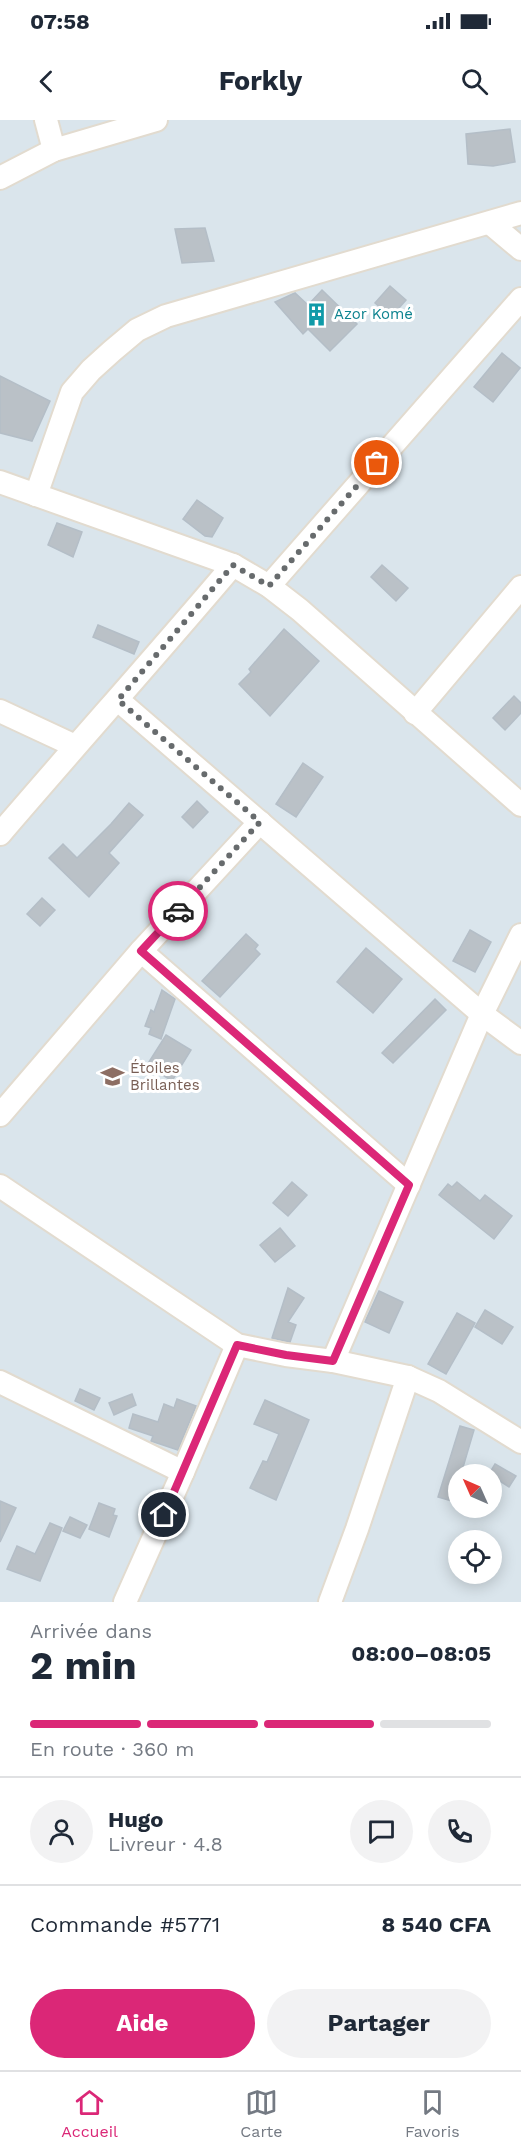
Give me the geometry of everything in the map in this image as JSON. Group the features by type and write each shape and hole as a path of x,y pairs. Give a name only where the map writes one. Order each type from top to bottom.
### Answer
{"street":[{"path":"46,120 54,150"},
{"path":"0,178 54,150 156,120"},
{"path":"36,495 72,392 90,370 137,330 166,316 521,213"},
{"path":"490,223 521,249"},
{"path":"269,586 521,299"},
{"path":"0,482 233,565 269,586 300,610 521,805"},
{"path":"0,834 233,565"},
{"path":"415,713 521,587"},
{"path":"118,700 482,1014 521,1043"},
{"path":"0,711 75,746"},
{"path":"0,1115 141,951 260,822"},
{"path":"333,1361 482,1014 521,935"},
{"path":"141,951 409,1185"},
{"path":"0,1186 237,1345 286,1355 333,1361 408,1377 439,1391 521,1442"},
{"path":"125,1602 237,1345"},
{"path":"330,1602 408,1377"},
{"path":"0,1382 183,1472"}],"building":[{"path":"510,129 515,162 493,166 468,164 466,134"},
{"path":"205,228 214,261 182,263 175,229"},
{"path":"390,286 406,300 391,317 375,303"},
{"name":"Azor Komé","path":"322,290 357,324 330,351 308,329 303,334 275,302 295,293 308,305"},
{"path":"502,353 520,368 493,402 474,387"},
{"path":"0,376 50,401 32,441 0,433"},
{"path":"197,500 223,518 212,537 205,536 183,519"},
{"path":"57,523 82,532 73,557 48,545"},
{"path":"382,565 408,588 396,601 371,577"},
{"path":"98,625 139,642 134,654 93,637"},
{"path":"284,629 319,661 270,716 239,684"},
{"path":"514,696 521,703 521,713 505,730 493,718"},
{"path":"303,763 323,777 296,817 276,804"},
{"path":"197,801 208,812 193,828 182,817"},
{"path":"129,803 143,815 109,853 119,863 89,897 49,858 63,844 77,858"},
{"path":"42,898 55,910 40,926 27,914"},
{"path":"470,930 491,942 475,972 453,961"},
{"path":"246,934 258,945 255,949 260,954 220,997 202,981"},
{"path":"366,948 402,979 373,1013 337,982"},
{"path":"162,990 175,999 161,1039 149,1034 151,1028 145,1026 151,1010 154,1012"},
{"path":"435,999 446,1010 393,1063 382,1053"},
{"path":"166,1035 191,1050 172,1081 147,1065"},
{"path":"292,1182 307,1195 288,1216 273,1203"},
{"path":"457,1182 480,1201 485,1195 512,1216 494,1239 439,1195 448,1184 452,1187"},
{"path":"280,1228 295,1246 275,1262 260,1245"},
{"path":"288,1288 304,1298 288,1322 296,1325 290,1342 272,1338"},
{"path":"379,1291 403,1302 389,1333 365,1322"},
{"path":"485,1310 513,1327 502,1344 475,1327"},
{"path":"457,1313 475,1323 446,1374 428,1364"},
{"path":"80,1389 100,1398 94,1410 75,1401"},
{"path":"132,1394 136,1405 114,1415 109,1403"},
{"path":"177,1399 196,1406 178,1450 151,1441 153,1436 129,1428 133,1414 158,1422 164,1404 174,1408"},
{"path":"265,1400 309,1420 276,1500 250,1488 263,1461 267,1462 279,1434 254,1424"},
{"path":"460,1426 474,1430 464,1464 448,1464"},
{"path":"448,1465 448,1500 438,1497"},
{"path":"502,1468 516,1476 509,1487 502,1482"},
{"path":"0,1501 16,1508 0,1542"},
{"path":"99,1503 115,1509 113,1515 117,1516 109,1537 89,1529"},
{"path":"70,1517 87,1525 80,1538 63,1531"},
{"path":"50,1523 62,1528 40,1581 7,1569 17,1546 35,1554"}],"way so far":[{"path":"178,911 260,822 118,700 233,565 269,586 377,463"}],"place":[{"name":"Azor Komé","path":"316,314"},
{"name":"Étoiles Brillantes","path":"112,1077"}],"route":[{"path":"164,1515 237,1345 286,1355 333,1361 409,1185 141,951 178,911"}]}
